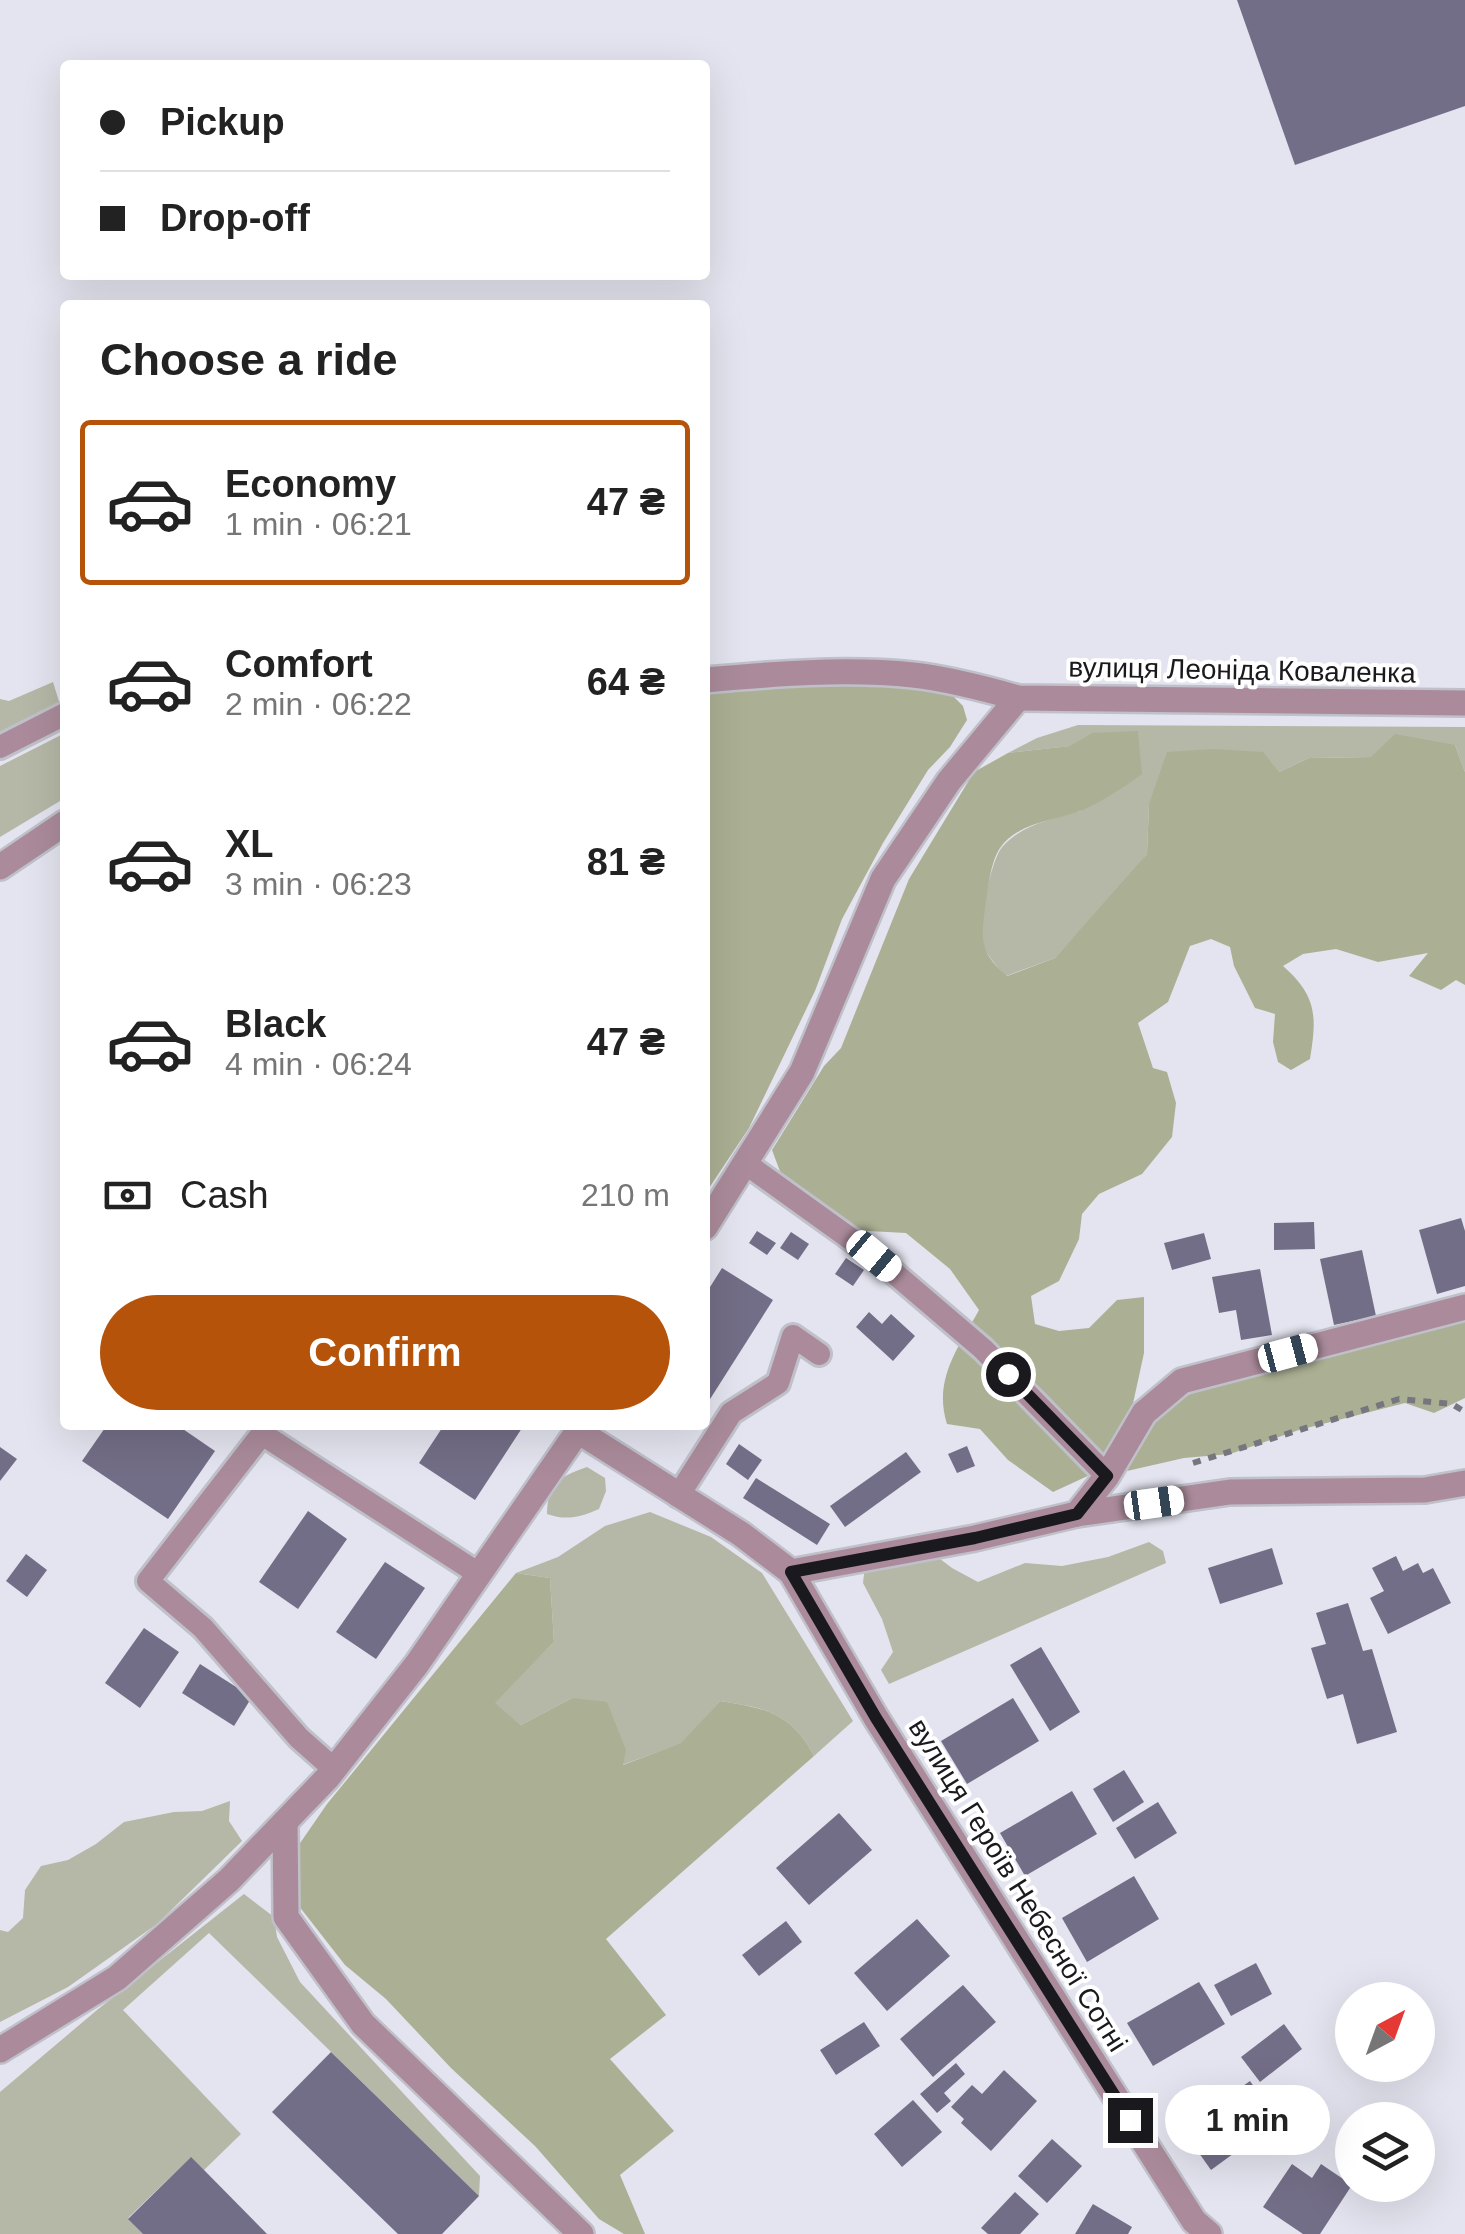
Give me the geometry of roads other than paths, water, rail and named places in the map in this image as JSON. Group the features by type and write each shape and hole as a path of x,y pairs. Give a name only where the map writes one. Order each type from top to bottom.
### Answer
{"street":[{"name":"вулиця Леоніда Коваленка","path":"710,680 772,674 910,675 963,682 1018,698 1465,703"},
{"path":"710,1219 802,1072 882,880 950,781 1018,698"},
{"path":"0,867 60,826"},
{"path":"1077,1514 1107,1476 1144,1414 1182,1382 1465,1307"},
{"path":"0,2050 117,1978 229,1880 285,1822 417,1664 579,1430"},
{"path":"583,1430 741,1534 791,1572 975,1538 1077,1514 1230,1492 1424,1490 1465,1483"},
{"name":"вулиця Героїв Небесної Сотні","path":"791,1572 876,1718 1194,2221 1208,2234"},
{"path":"285,1822 286,1917 363,2024 581,2234"}],"lane":[{"path":"0,747 60,717"},
{"path":"745,1163 874,1256 983,1349 1107,1476"},
{"path":"678,1496 731,1413 778,1383 793,1336 819,1354"},
{"path":"334,1768 299,1738 203,1628 148,1581 262,1434 479,1574"}]}
